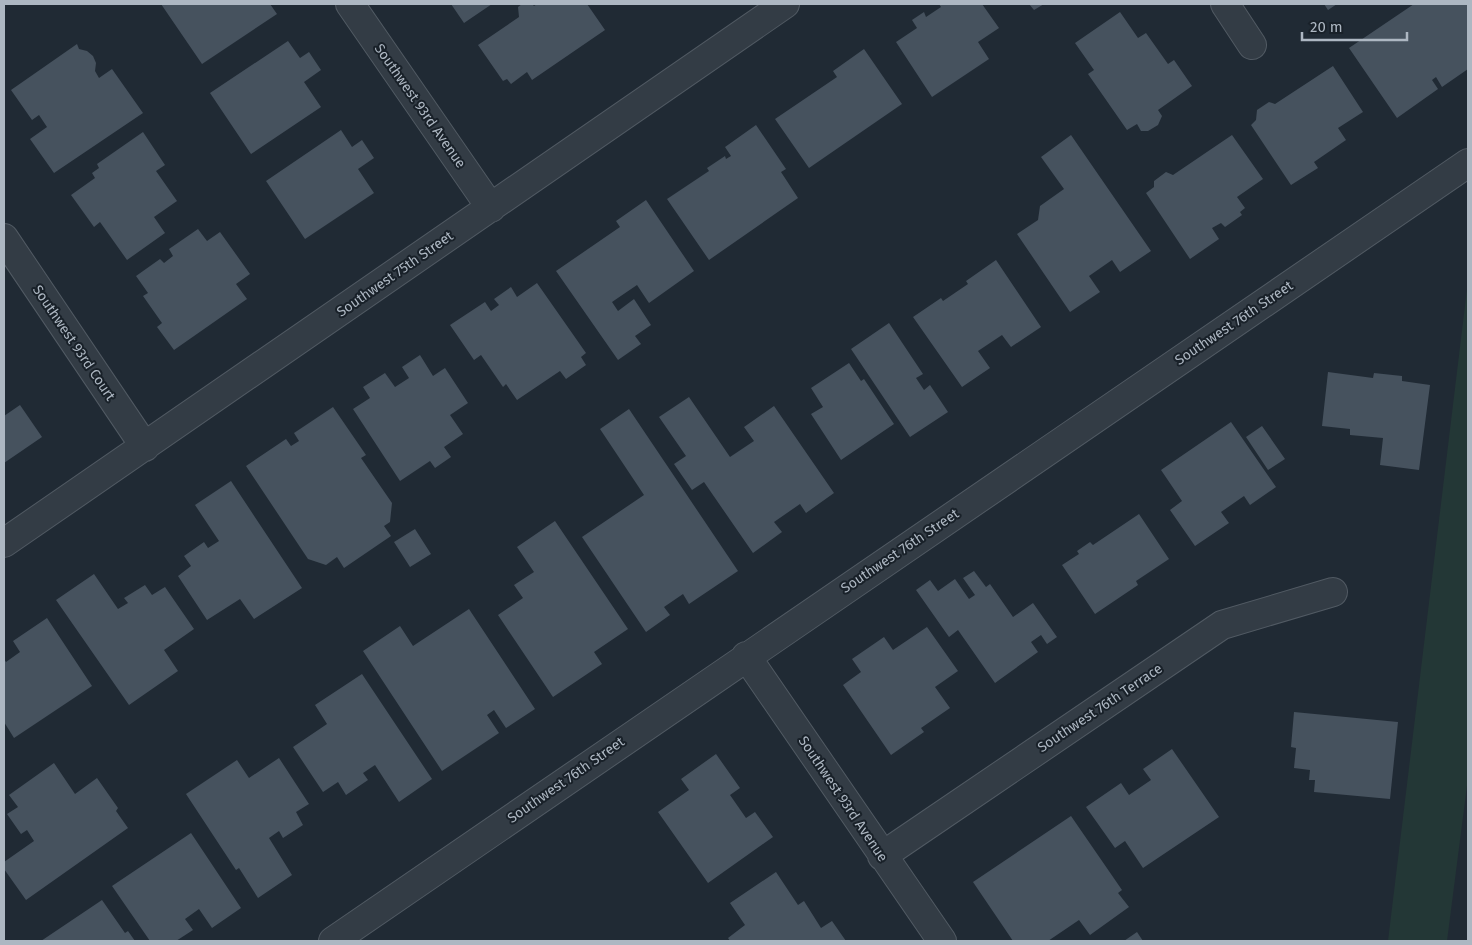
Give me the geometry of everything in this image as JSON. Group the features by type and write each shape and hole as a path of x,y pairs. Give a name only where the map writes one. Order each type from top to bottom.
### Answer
{"street":[{"name":"Southwest 93rd Avenue","path":"350,4 491,208"},
{"name":"Southwest 75th Street","path":"4,543 785,4"},
{"path":"1225,4 1252,45"},
{"name":"Southwest 76th Street","path":"332,941 1468,163"},
{"name":"Southwest 93rd Court","path":"4,238 145,447"},
{"name":"Southwest 76th Terrace","path":"882,856 1222,625 1333,592"},
{"name":"Southwest 93rd Avenue","path":"746,656 942,941"}],"green space":[{"path":"1468,281 1468,778 1447,941 1388,941"}],"building":[{"path":"161,4 270,4 277,14 202,64"},
{"path":"451,4 492,4 464,23"},
{"path":"522,4 532,4 534,6 537,4 587,4 605,30 532,80 527,72 511,84 507,79 503,81 478,45 519,17 518,7"},
{"path":"939,4 982,4 999,28 978,42 989,59 932,97 896,42 917,28 912,20 924,12 926,17 941,7"},
{"path":"1029,4 1044,4 1034,10"},
{"path":"1324,4 1337,4 1328,10"},
{"path":"1414,4 1467,4 1468,69 1442,87 1436,77 1432,80 1438,89 1397,118 1349,48"},
{"path":"1120,12 1138,38 1146,33 1168,64 1174,60 1192,86 1158,110 1162,116 1158,125 1148,131 1141,131 1137,124 1127,130 1088,74 1094,70 1075,43"},
{"path":"288,41 300,58 309,52 321,70 304,82 321,107 251,154 210,93"},
{"path":"77,44 79,49 87,51 93,56 96,63 95,71 99,78 112,69 143,113 54,173 30,139 47,127 39,115 32,120 11,90"},
{"path":"864,49 902,104 809,168 775,119 837,77 833,71"},
{"path":"1333,66 1363,112 1338,128 1346,140 1314,162 1318,168 1291,185 1251,125 1256,120 1257,110 1269,102 1275,104"},
{"path":"756,125 786,169 781,172 798,198 709,260 667,199 709,171 707,168 725,156 726,159 731,156 725,147"},
{"path":"341,130 352,147 362,140 374,158 358,169 374,193 305,239 266,181"},
{"path":"143,132 165,165 156,171 177,201 154,217 165,233 127,260 100,222 94,227 71,195 95,178 92,173 99,168 97,164"},
{"path":"1071,135 1151,251 1120,272 1112,260 1089,276 1100,292 1070,312 1017,234 1038,220 1040,206 1064,189 1041,157"},
{"path":"1232,135 1263,179 1237,197 1245,208 1240,212 1242,215 1225,227 1221,223 1212,228 1219,239 1190,259 1146,193 1154,187 1154,181 1166,172 1173,175"},
{"path":"646,200 694,271 649,303 637,285 612,302 618,311 634,299 651,325 635,336 641,344 618,360 556,271 620,227 616,221"},
{"path":"198,229 207,241 220,232 250,274 236,284 247,299 174,350 157,327 162,323 143,296 148,293 136,276 160,259 164,263 173,256 169,249"},
{"path":"996,260 1041,327 1011,347 1002,335 978,351 990,368 962,387 913,317 941,298 943,301 968,284 966,281"},
{"path":"537,283 586,353 581,357 586,365 566,379 560,371 517,400 506,384 503,387 481,355 474,360 450,325 485,302 491,311 499,305 494,299 511,287 517,297"},
{"path":"889,323 923,374 916,378 924,390 930,385 948,412 910,437 851,349"},
{"path":"420,355 433,376 445,368 468,403 450,415 463,434 444,447 451,457 435,468 430,461 400,481 353,409 370,398 363,387 385,373 395,387 409,378 402,367"},
{"path":"849,363 861,381 864,379 894,424 841,460 811,414 823,407 811,388"},
{"path":"1328,372 1373,378 1374,373 1402,376 1402,381 1430,385 1419,470 1380,465 1383,438 1350,435 1350,429 1322,426"},
{"path":"689,397 730,457 754,441 744,427 774,406 834,493 806,513 800,504 774,522 782,532 753,553 704,482 692,490 674,464 686,456 659,417"},
{"path":"20,405 42,437 4,463 4,416"},
{"path":"333,407 366,455 361,458 392,503 390,522 384,526 391,536 344,568 337,557 326,565 308,559 246,466 286,439 291,446 299,441 294,433"},
{"path":"629,409 738,571 689,604 683,594 664,607 670,615 646,632 582,537 644,495 600,429"},
{"path":"1231,422 1276,487 1250,505 1244,496 1221,512 1229,523 1195,546 1170,510 1182,501 1161,470"},
{"path":"1262,426 1285,459 1268,470 1246,437"},
{"path":"231,481 302,588 254,619 240,599 207,620 178,576 191,566 184,556 204,542 208,548 219,541 195,505"},
{"path":"1139,514 1169,559 1136,581 1138,585 1095,614 1062,565 1079,554 1077,551 1090,542 1093,545"},
{"path":"555,521 628,629 594,652 602,664 553,697 498,615 523,598 514,585 534,572 517,547"},
{"path":"415,529 431,554 410,567 394,542"},
{"path":"974,571 986,587 990,584 1013,617 1033,603 1057,637 1047,644 1041,635 1031,642 1038,652 995,683 958,630 949,637 916,590 930,580 938,591 955,579 969,599 975,595 963,578"},
{"path":"94,574 118,609 128,603 124,598 145,585 152,595 165,587 194,629 164,650 178,671 129,705 56,600"},
{"path":"469,609 535,709 506,728 494,710 487,715 499,733 442,771 363,651 400,626 413,646"},
{"path":"47,618 92,686 14,738 4,722 4,659 6,662 20,652 13,641"},
{"path":"927,627 958,671 935,687 950,708 921,728 924,732 891,755 843,685 861,672 852,659 884,637 893,650"},
{"path":"362,674 432,779 399,802 375,765 363,773 368,780 346,795 338,782 323,792 293,747 327,724 315,705"},
{"path":"1294,712 1398,722 1390,799 1314,792 1315,780 1309,780 1310,770 1294,768 1296,748 1291,747"},
{"path":"1172,749 1219,817 1143,868 1125,841 1115,848 1086,807 1121,783 1129,795 1151,780 1143,769"},
{"path":"716,754 740,788 730,795 746,818 755,812 773,837 708,883 658,812 689,790 681,779"},
{"path":"279,758 309,804 296,812 303,825 283,838 279,831 269,838 292,875 258,898 239,868 236,870 186,794 237,760 249,778"},
{"path":"54,763 75,794 97,778 118,808 116,811 128,828 26,900 4,869 4,862 34,841 27,830 21,834 7,814 18,807 9,795"},
{"path":"1071,816 1122,890 1118,893 1129,907 1090,935 1079,920 1048,941 1013,941 973,882"},
{"path":"191,833 241,908 212,928 199,909 185,919 193,930 176,941 150,941 112,886"},
{"path":"776,872 798,905 804,901 821,928 832,921 846,941 730,941 728,938 745,925 730,903"},
{"path":"102,900 125,933 128,931 135,941 41,941"},
{"path":"1137,932 1143,941 1124,941"}]}
